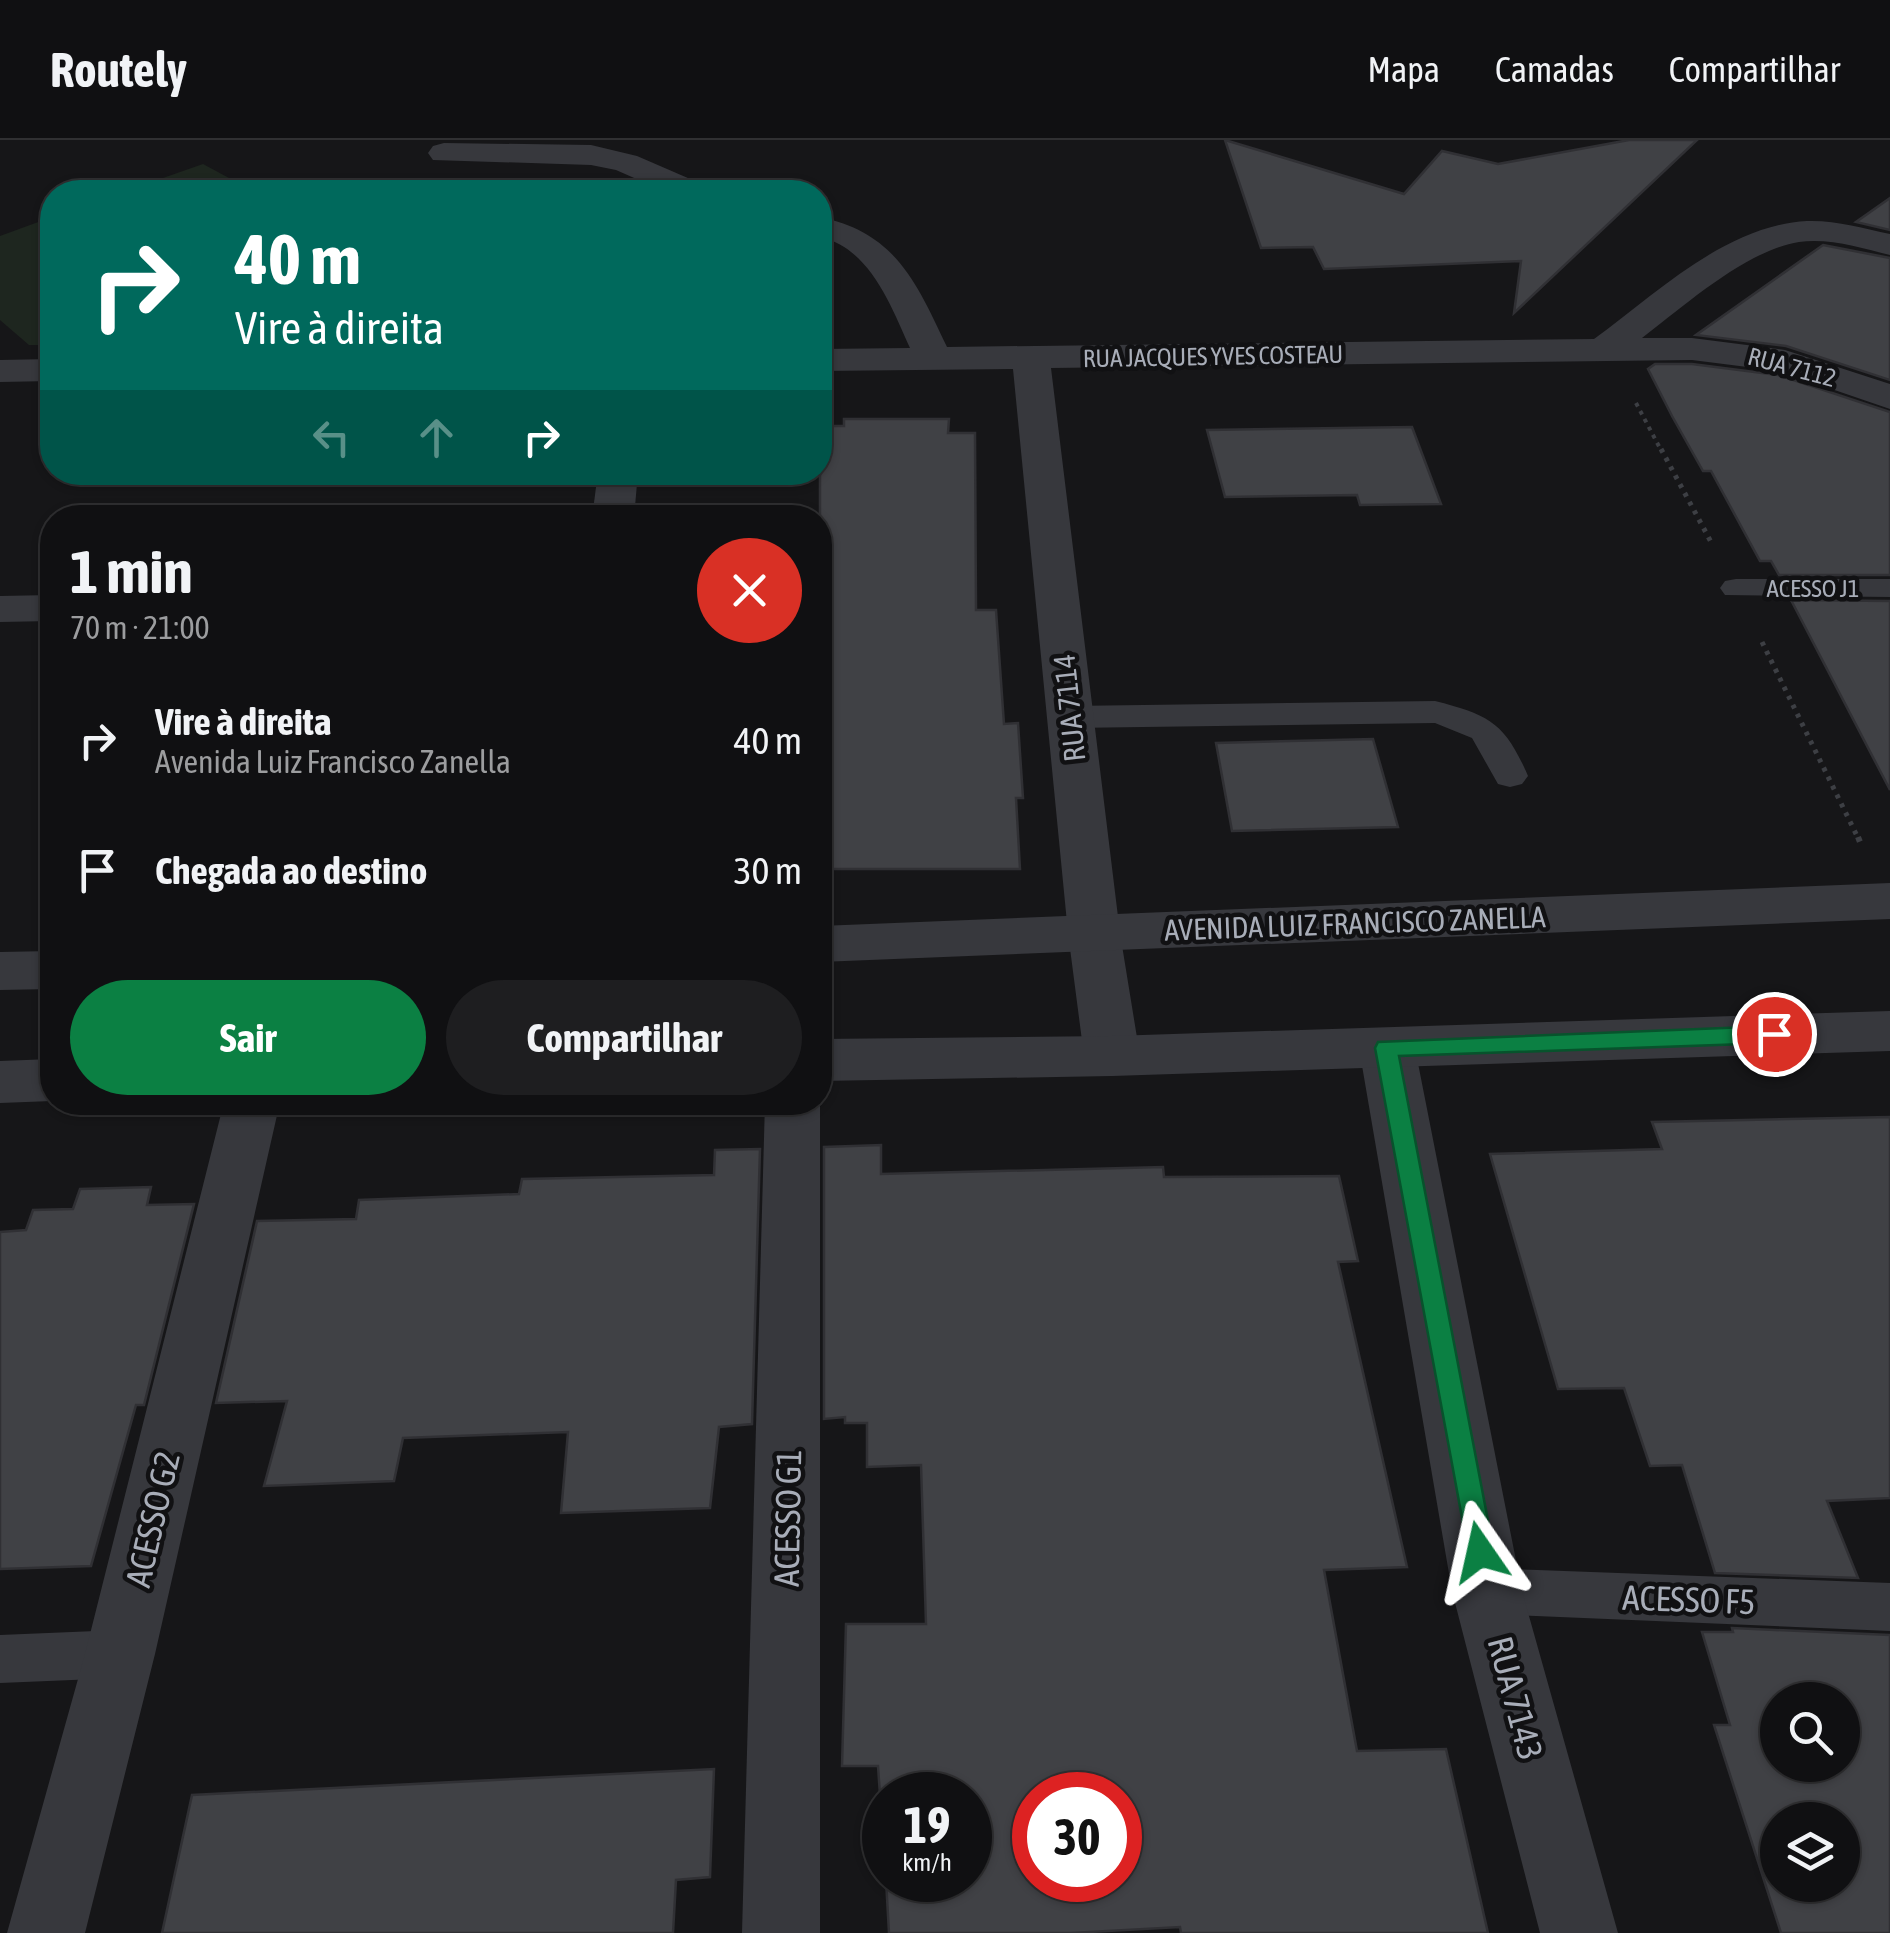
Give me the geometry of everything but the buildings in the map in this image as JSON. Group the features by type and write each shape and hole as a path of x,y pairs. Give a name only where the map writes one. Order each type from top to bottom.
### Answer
{"street":[{"path":"444,153 591,155 626,163 665,180"},
{"path":"832,229 850,233 898,282 934,360"},
{"path":"1606,348 1738,256 1784,235 1849,234 1890,244"},
{"name":"RUA JACQUES YVES COSTEAU","path":"832,360 1692,349"},
{"name":"RUA 7112","path":"1692,349 1785,361 1890,396"},
{"name":"RUA 7114","path":"1030,360 1094,933 1112,1056"},
{"path":"0,371 40,370"},
{"path":"0,609 40,608"},
{"name":"AVENIDA LUIZ FRANCISCO ZANELLA","path":"832,944 1890,902"},
{"path":"0,971 40,970"},
{"path":"832,1060 1112,1056 1890,1030"},
{"name":"RUA 7143","path":"1386,1048 1488,1591 1579,1933"},
{"path":"0,1082 40,1080"},
{"name":"ACESSO G2","path":"46,1933 120,1654 249,1115"},
{"name":"ACESSO G1","path":"781,1933 794,1115"}],"lane":[{"name":"ACESSO J1","path":"1736,588 1890,588"},
{"path":"1070,716 1435,712 1478,722 1493,735 1510,776"},
{"name":"ACESSO F5","path":"1488,1591 1890,1607"},
{"path":"0,1659 120,1654"}],"shaded area":[{"path":"203,164 233,180 157,180"},
{"path":"40,221 40,345 29,345 0,320 0,236"}],"route":[{"path":"1480,1552 1386,1048 1774,1034"}]}
